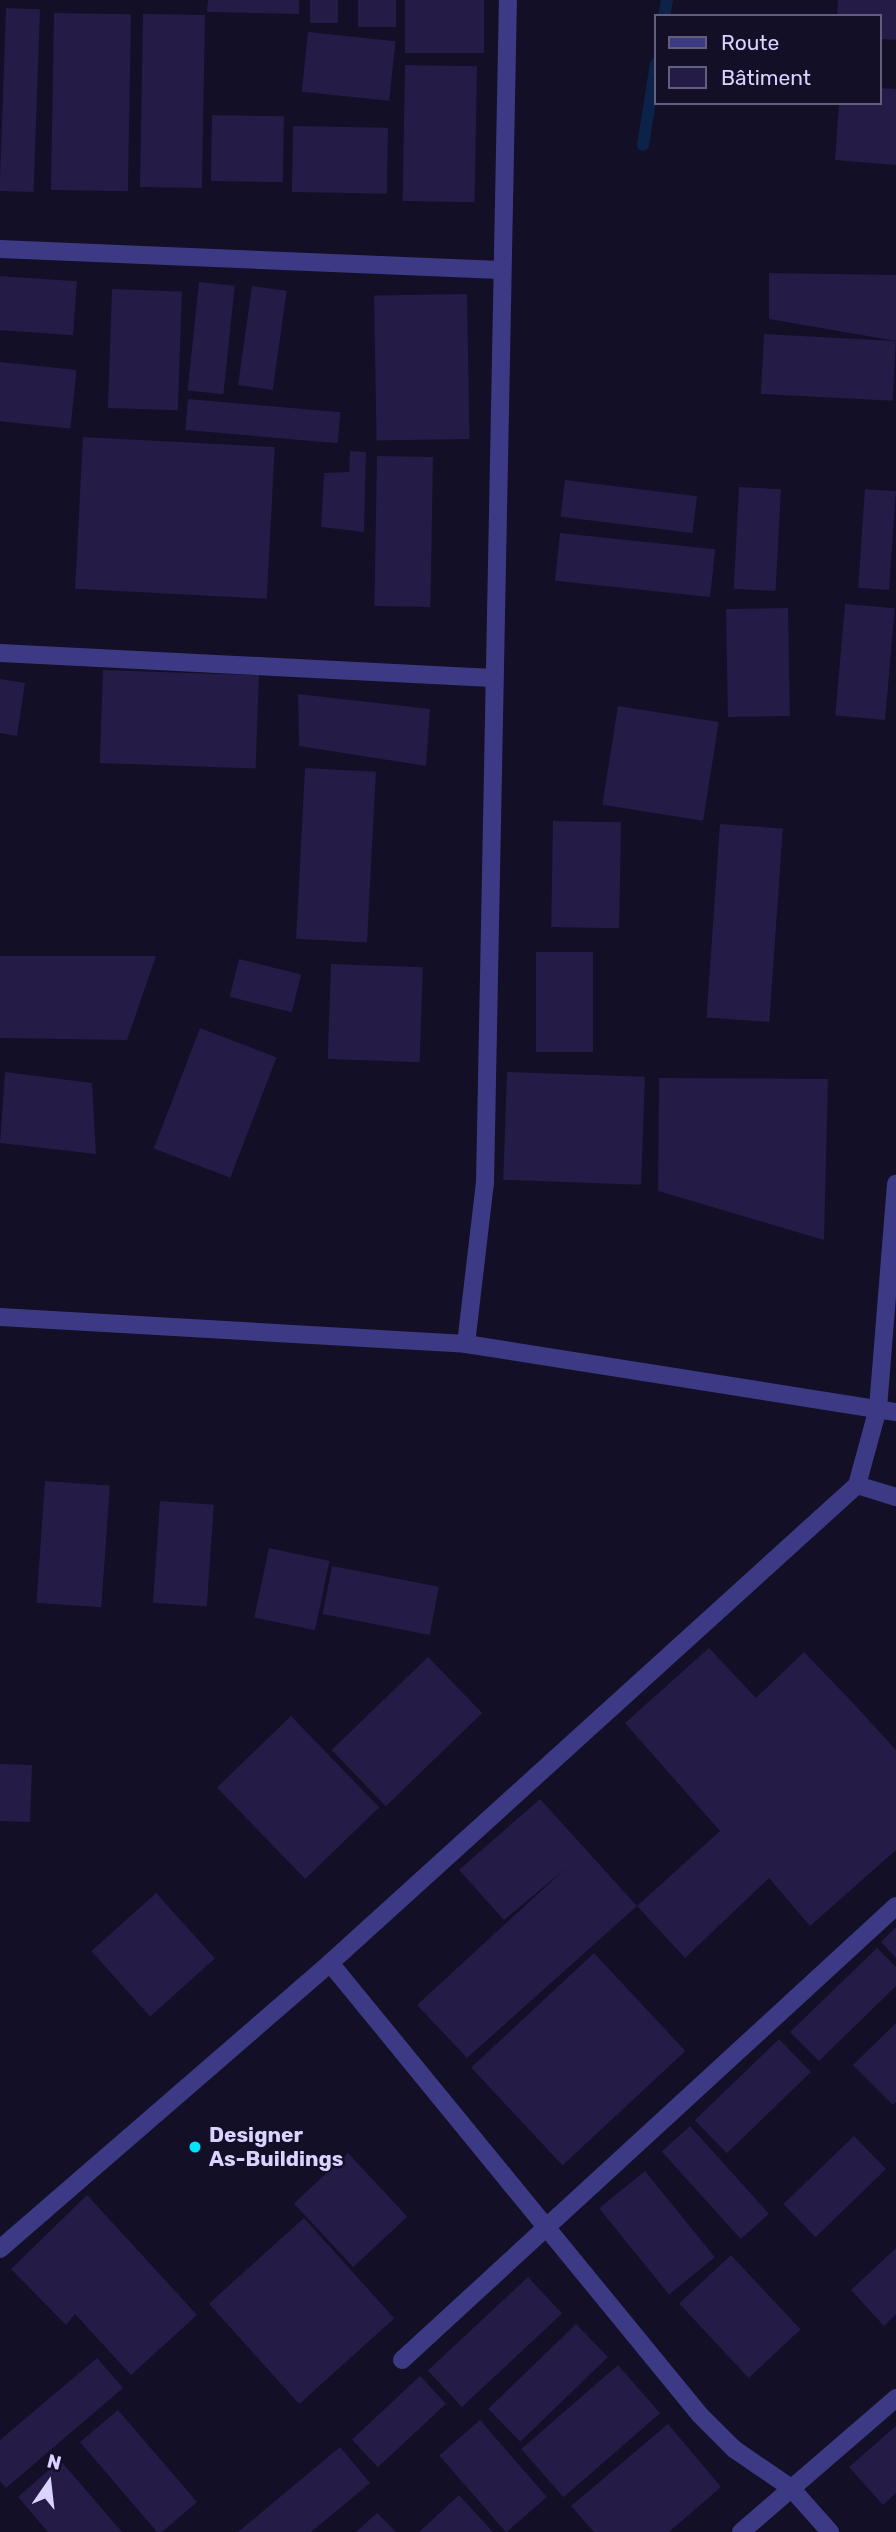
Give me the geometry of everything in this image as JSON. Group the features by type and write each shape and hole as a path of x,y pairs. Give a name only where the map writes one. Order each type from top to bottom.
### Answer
{"street":[{"path":"466,1344 485,1183 492,678 508,0"},
{"path":"0,249 500,270"},
{"path":"0,653 492,678"},
{"path":"0,2249 330,1963 857,1485 878,1408 896,1184"},
{"path":"0,1317 466,1344 896,1412"},
{"path":"857,1485 896,1497"},
{"path":"402,2360 550,2227 896,1906"},
{"path":"330,1963 550,2227 700,2415 734,2449 791,2488 830,2532"},
{"path":"741,2532 896,2398"}],"building":[{"path":"208,0 299,0 299,14 207,12"},
{"path":"310,0 338,0 338,23 310,23"},
{"path":"358,0 396,0 396,27 358,27"},
{"path":"405,0 484,0 484,53 405,53"},
{"path":"838,0 896,0 896,40 882,39 882,14 837,14"},
{"path":"6,8 40,9 34,192 0,191"},
{"path":"54,13 131,14 128,191 51,190"},
{"path":"143,14 205,15 202,188 140,187"},
{"path":"308,32 396,41 389,101 302,92"},
{"path":"405,65 477,66 475,202 403,201"},
{"path":"882,88 896,89 896,165 835,160 839,105 882,105"},
{"path":"212,115 284,116 283,182 211,181"},
{"path":"293,126 388,128 387,194 292,192"},
{"path":"769,273 896,275 896,341 769,319"},
{"path":"0,276 77,281 73,335 0,330"},
{"path":"199,282 235,286 223,394 188,390"},
{"path":"252,286 287,291 273,390 238,385"},
{"path":"112,289 182,291 178,410 108,408"},
{"path":"467,294 470,439 377,441 374,296"},
{"path":"764,334 896,341 893,401 761,394"},
{"path":"0,362 77,370 70,429 0,421"},
{"path":"188,399 340,412 338,443 185,430"},
{"path":"83,437 275,447 267,599 75,589"},
{"path":"350,451 366,452 364,532 321,527 324,473 349,472"},
{"path":"377,456 433,457 430,607 374,606"},
{"path":"565,480 697,496 692,533 560,517"},
{"path":"739,487 781,489 776,591 734,589"},
{"path":"865,489 896,491 889,590 858,588"},
{"path":"560,533 715,549 710,597 555,581"},
{"path":"845,604 895,608 885,720 835,716"},
{"path":"788,608 790,716 728,717 726,609"},
{"path":"103,670 259,675 256,768 100,763"},
{"path":"0,679 25,683 17,736 0,733"},
{"path":"298,694 430,709 426,766 299,746"},
{"path":"618,706 719,722 703,821 602,805"},
{"path":"305,768 376,772 367,942 296,939"},
{"path":"553,821 621,822 619,928 551,927"},
{"path":"720,824 783,828 769,1022 706,1018"},
{"path":"536,952 593,952 593,1052 536,1052"},
{"path":"0,956 156,956 127,1040 0,1038"},
{"path":"239,959 301,974 292,1012 230,997"},
{"path":"331,964 423,967 420,1062 328,1059"},
{"path":"200,1028 277,1057 230,1178 154,1148"},
{"path":"5,1072 92,1083 96,1154 0,1143"},
{"path":"507,1072 645,1077 641,1185 503,1180"},
{"path":"659,1078 828,1079 824,1240 658,1191"},
{"path":"45,1481 110,1486 101,1607 36,1603"},
{"path":"160,1501 214,1505 207,1607 153,1603"},
{"path":"269,1548 330,1561 315,1630 254,1617"},
{"path":"332,1566 439,1587 430,1635 323,1614"},
{"path":"709,1648 756,1698 804,1652 853,1703 896,1750 896,1850 810,1926 769,1878 685,1958 637,1906 720,1831 625,1723"},
{"path":"428,1657 482,1713 386,1806 332,1750"},
{"path":"291,1716 379,1807 305,1879 217,1788"},
{"path":"0,1764 32,1765 30,1822 0,1821"},
{"path":"540,1799 637,1906 467,2058 417,2005 566,1868 504,1920 459,1870"},
{"path":"156,1893 215,1958 150,2017 91,1951"},
{"path":"896,1927 896,1958 881,1942"},
{"path":"877,1948 896,1967 896,1986 819,2061 790,2032"},
{"path":"594,1953 685,2051 563,2166 471,2068"},
{"path":"896,2023 896,2102 893,2105 853,2065"},
{"path":"779,2039 811,2072 727,2153 695,2120"},
{"path":"690,2126 769,2214 741,2239 662,2151"},
{"path":"854,2136 886,2169 815,2237 784,2204"},
{"path":"348,2153 407,2217 353,2267 294,2203"},
{"path":"645,2171 715,2257 669,2294 599,2208"},
{"path":"87,2195 197,2315 131,2375 75,2314 66,2325 11,2269"},
{"path":"304,2218 394,2318 299,2404 209,2304"},
{"path":"896,2248 896,2314 884,2326 851,2290"},
{"path":"731,2255 801,2330 749,2378 679,2303"},
{"path":"528,2277 562,2314 462,2407 428,2370"},
{"path":"576,2324 608,2357 520,2442 488,2409"},
{"path":"97,2358 123,2388 6,2488 0,2481 0,2440"},
{"path":"618,2365 660,2413 563,2497 521,2449"},
{"path":"420,2376 446,2404 378,2467 352,2439"},
{"path":"118,2410 197,2502 162,2532 157,2532 80,2442"},
{"path":"480,2420 547,2497 506,2532 439,2455"},
{"path":"668,2424 721,2487 669,2532 594,2532 571,2506"},
{"path":"896,2426 896,2493 883,2505 849,2467"},
{"path":"340,2447 370,2483 311,2532 238,2532"},
{"path":"60,2460 122,2532 48,2532 18,2497"},
{"path":"459,2495 493,2532 419,2532"},
{"path":"377,2513 396,2532 356,2532"}],"waterway":[{"path":"664,14 667,0"},
{"path":"643,145 654,76"}],"place":[{"name":"Designer As-Buildings","path":"195,2147"}]}
